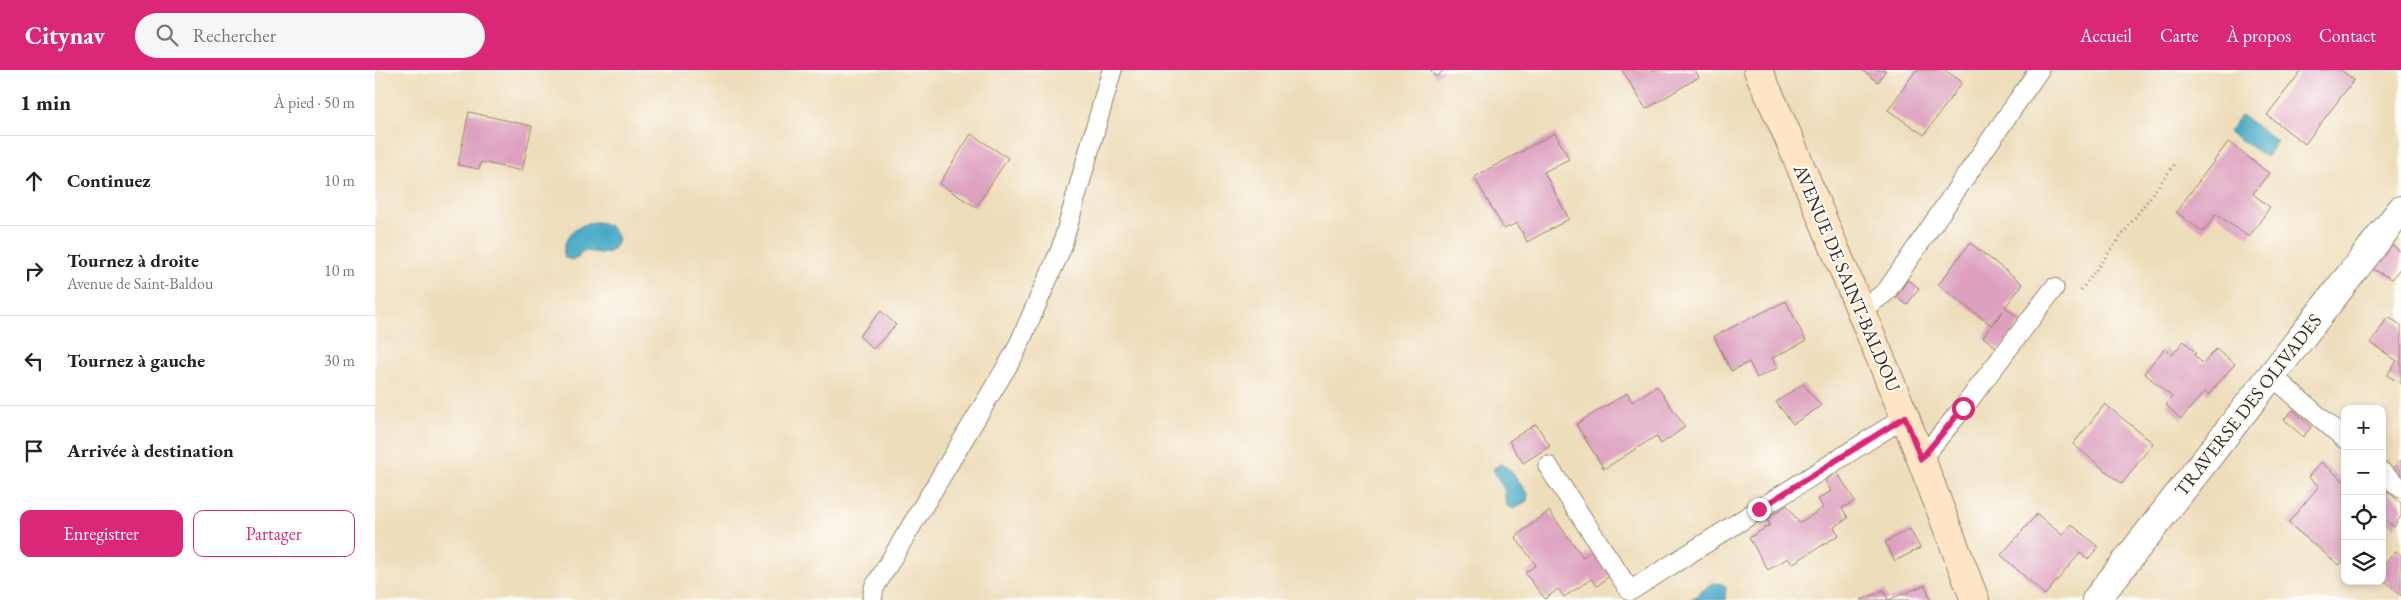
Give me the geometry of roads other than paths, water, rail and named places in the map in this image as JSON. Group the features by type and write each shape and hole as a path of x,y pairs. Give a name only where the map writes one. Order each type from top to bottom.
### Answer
{"street":[{"name":"AVENUE DE SAINT-BALDOU","path":"1758,70 1787,134 1905,417 1966,572 1975,600"},
{"name":"TRAVERSE DES OLIVADES","path":"2096,600 2401,210"}],"lane":[{"path":"872,600 874,588 1015,353 1061,249 1112,70"},
{"path":"1861,310 1886,292 2039,70"},
{"path":"1921,459 1963,408 2054,288"},
{"path":"2271,375 2341,436"},
{"path":"1548,466 1630,591 1905,417"},
{"path":"2386,475 2401,488"}],"water":[{"path":"2241,115 2277,141 2266,157 2229,132"},
{"path":"588,223 604,223 613,229 618,240 615,247 607,253 581,252 578,258 572,260 565,258 565,245 571,234"},
{"path":"1501,464 1510,470 1528,494 1527,501 1513,509 1506,505 1504,489 1494,472 1494,468"},
{"path":"1713,583 1722,584 1726,587 1725,600 1690,600"}]}
